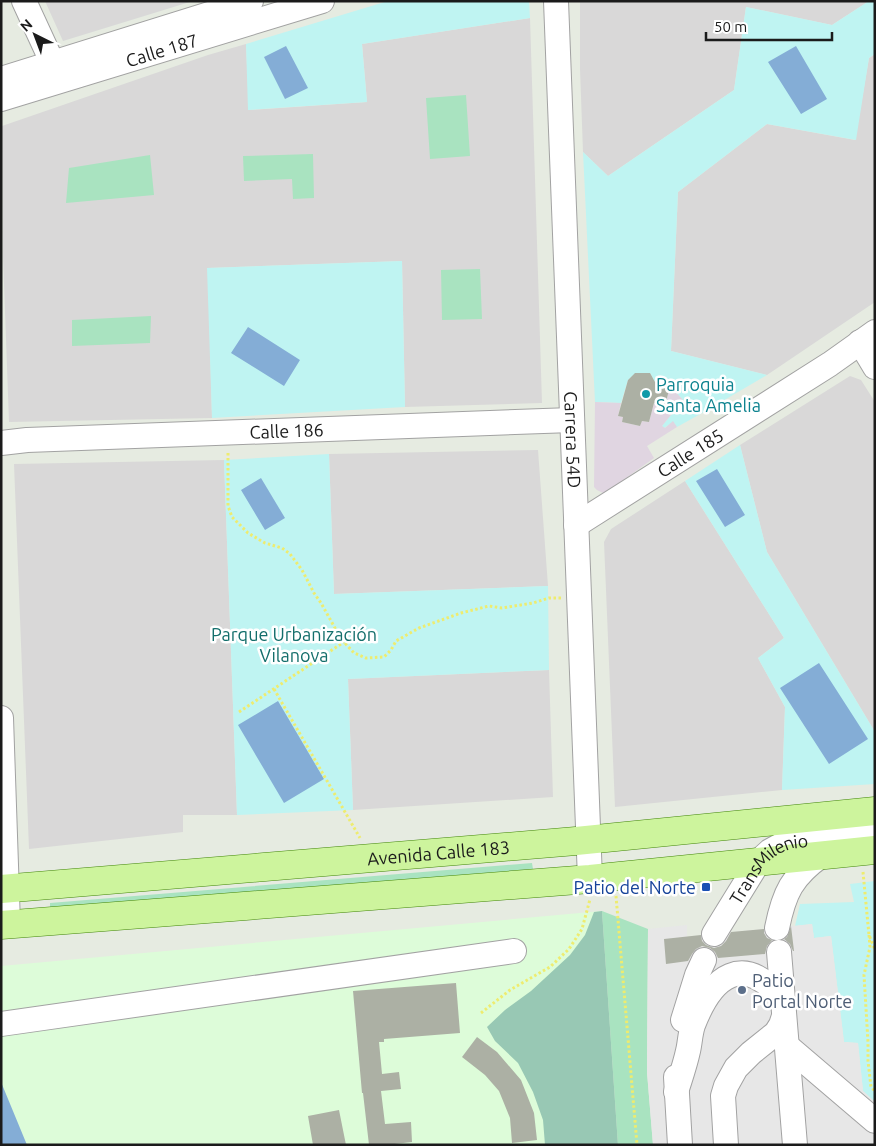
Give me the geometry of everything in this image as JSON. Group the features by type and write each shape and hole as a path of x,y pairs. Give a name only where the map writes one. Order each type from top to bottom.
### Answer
{"main road":[{"name":"Avenida Calle 183","path":"4,889 588,840 875,811"},
{"name":"Avenida Calle 183","path":"4,924 602,877 822,855 870,844"}],"street":[{"path":"24,1 56,72"},
{"name":"Calle 187","path":"209,26 251,1"},
{"name":"Calle 187","path":"1,99 56,72 209,26 322,1"},
{"name":"Carrera 54D","path":"556,1 588,840 602,877"},
{"name":"Calle 187","path":"1,79 56,72"},
{"name":"Calle 185","path":"576,525 830,364 869,346"},
{"name":"Calle 186","path":"1,443 27,440 572,420"},
{"path":"1,718 4,924"},
{"name":"TransMilenio","path":"714,934 759,862 770,851 789,842 870,844"},
{"name":"TransMilenio","path":"777,928 787,891 793,881 810,863 822,855"},
{"path":"1,1024 514,951"},
{"path":"779,952 795,1145"},
{"path":"680,1145 675,1064 679,1033 704,960"},
{"path":"676,1092 688,1052 693,1025 709,994 716,985 727,977 738,973 747,973 770,985 784,1008 781,1025 776,1033 736,1068 726,1086 724,1096 726,1145"},
{"path":"787,1046 875,1122"}],"path":[{"path":"228,447 228,506 232,516 248,533 265,543 282,548 290,554 302,570 344,642 354,654 366,658 384,657 396,641 436,621 489,606 502,608 533,603 549,598"},
{"path":"239,712 344,642"},
{"path":"274,689 360,838"},
{"path":"870,844 870,947 864,975 868,1061 871,1088 875,1091"},
{"path":"481,1013 510,990 550,967 569,949 582,929 590,903 602,877"},
{"path":"602,877 636,1145"},
{"path":"869,934 875,950"}],"shaded area":[{"path":"45,1 193,1 63,41"},
{"path":"580,1 869,1 832,25 746,7 734,90 608,176 583,152"},
{"path":"530,18 542,403 405,407 402,261 208,268 212,418 9,422 3,256 2,126 208,55 246,44 249,110 367,102 362,44"},
{"path":"286,46 308,88 285,99 264,57"},
{"path":"796,46 827,99 801,114 768,62"},
{"path":"875,54 875,302 767,375 671,351 678,192 767,124 855,140 869,58"},
{"path":"466,95 470,156 430,159 426,98"},
{"path":"313,154 314,198 293,199 292,179 244,181 243,156"},
{"path":"150,155 154,195 66,203 69,168"},
{"path":"480,269 482,319 442,320 441,270"},
{"path":"151,316 150,343 72,346 72,320"},
{"path":"248,327 300,360 284,386 231,353"},
{"path":"850,376 861,380 875,402 875,732 767,552 740,445"},
{"path":"670,386 683,400 662,426 665,428 673,421 677,427 647,446 654,458 608,491 603,493 597,490 594,487 595,402 621,403 618,416 623,417 622,422 640,426 642,421 649,422 654,403 665,406"},
{"path":"538,450 548,586 334,594 329,454"},
{"path":"224,460 237,815 183,815 183,832 29,849 14,464"},
{"path":"717,469 745,515 725,527 696,481"},
{"path":"261,478 285,518 265,530 241,490"},
{"path":"685,481 784,638 758,658 785,707 782,790 615,807 604,542 611,529"},
{"path":"819,663 868,739 829,764 780,688"},
{"path":"549,670 553,797 353,810 348,679"},
{"path":"278,701 324,779 284,803 238,725"},
{"path":"532,863 533,869 50,909 50,903"},
{"path":"602,911 618,1145 1,1145 1,966"},
{"path":"602,911 648,929 647,1072 653,1145 618,1145"},
{"path":"602,911 618,1145 545,1145 543,1120 533,1092 518,1063 495,1041 487,1027 505,1010 531,991 570,955 585,935 594,912"},
{"name":"Patio Portal Norte","path":"812,924 814,938 831,936 844,1042 858,1043 863,1091 875,1102 875,1145 653,1145 647,1072 648,929 687,925 687,937"},
{"path":"1,1082 27,1145 1,1145"}],"green space":[{"path":"388,1 529,1 530,18 362,44 367,102 248,110 246,44"},
{"path":"869,1 875,1 875,54 869,58 856,140 767,124 678,192 671,351 767,375 677,427 673,422 664,428 662,426 683,400 670,386 655,382 650,373 636,373 628,380 621,403 595,402 583,152 608,176 734,90 746,7 832,25"},
{"path":"402,261 405,407 212,418 207,268"},
{"path":"740,445 767,552 875,732 875,784 782,790 785,707 758,658 784,638 685,481"},
{"name":"Parque Urbanización Vilanova","path":"329,454 334,594 548,586 549,670 348,679 353,810 237,815 224,460"},
{"path":"875,881 875,1102 863,1091 858,1043 844,1042 831,936 814,938 812,924 795,926 800,904 854,902 850,884"}],"building":[{"name":"Parroquia Santa Amelia","path":"635,373 650,373 655,382 670,386 665,406 654,403 649,422 642,421 640,426 622,422 623,417 618,416 628,380"},
{"path":"791,926 794,951 784,939 787,937"},
{"path":"764,929 767,938 772,940 767,946 765,954 718,958 710,948 702,946 696,949 688,961 666,964 664,939 701,935 702,941 706,945 714,948 721,946 731,932"},
{"path":"456,983 460,1033 384,1039 384,1042 379,1042 382,1074 399,1072 401,1089 381,1091 385,1124 411,1122 412,1142 369,1145 362,1093 353,991"},
{"path":"477,1037 497,1052 521,1080 534,1113 537,1140 512,1143 510,1118 499,1091 485,1075 462,1057"},
{"path":"339,1110 346,1145 313,1145 308,1116"}],"place":[{"name":"Parroquia Santa Amelia","path":"646,394"},
{"name":"Patio del Norte","path":"706,887"},
{"name":"Patio Portal Norte","path":"742,990"}]}
